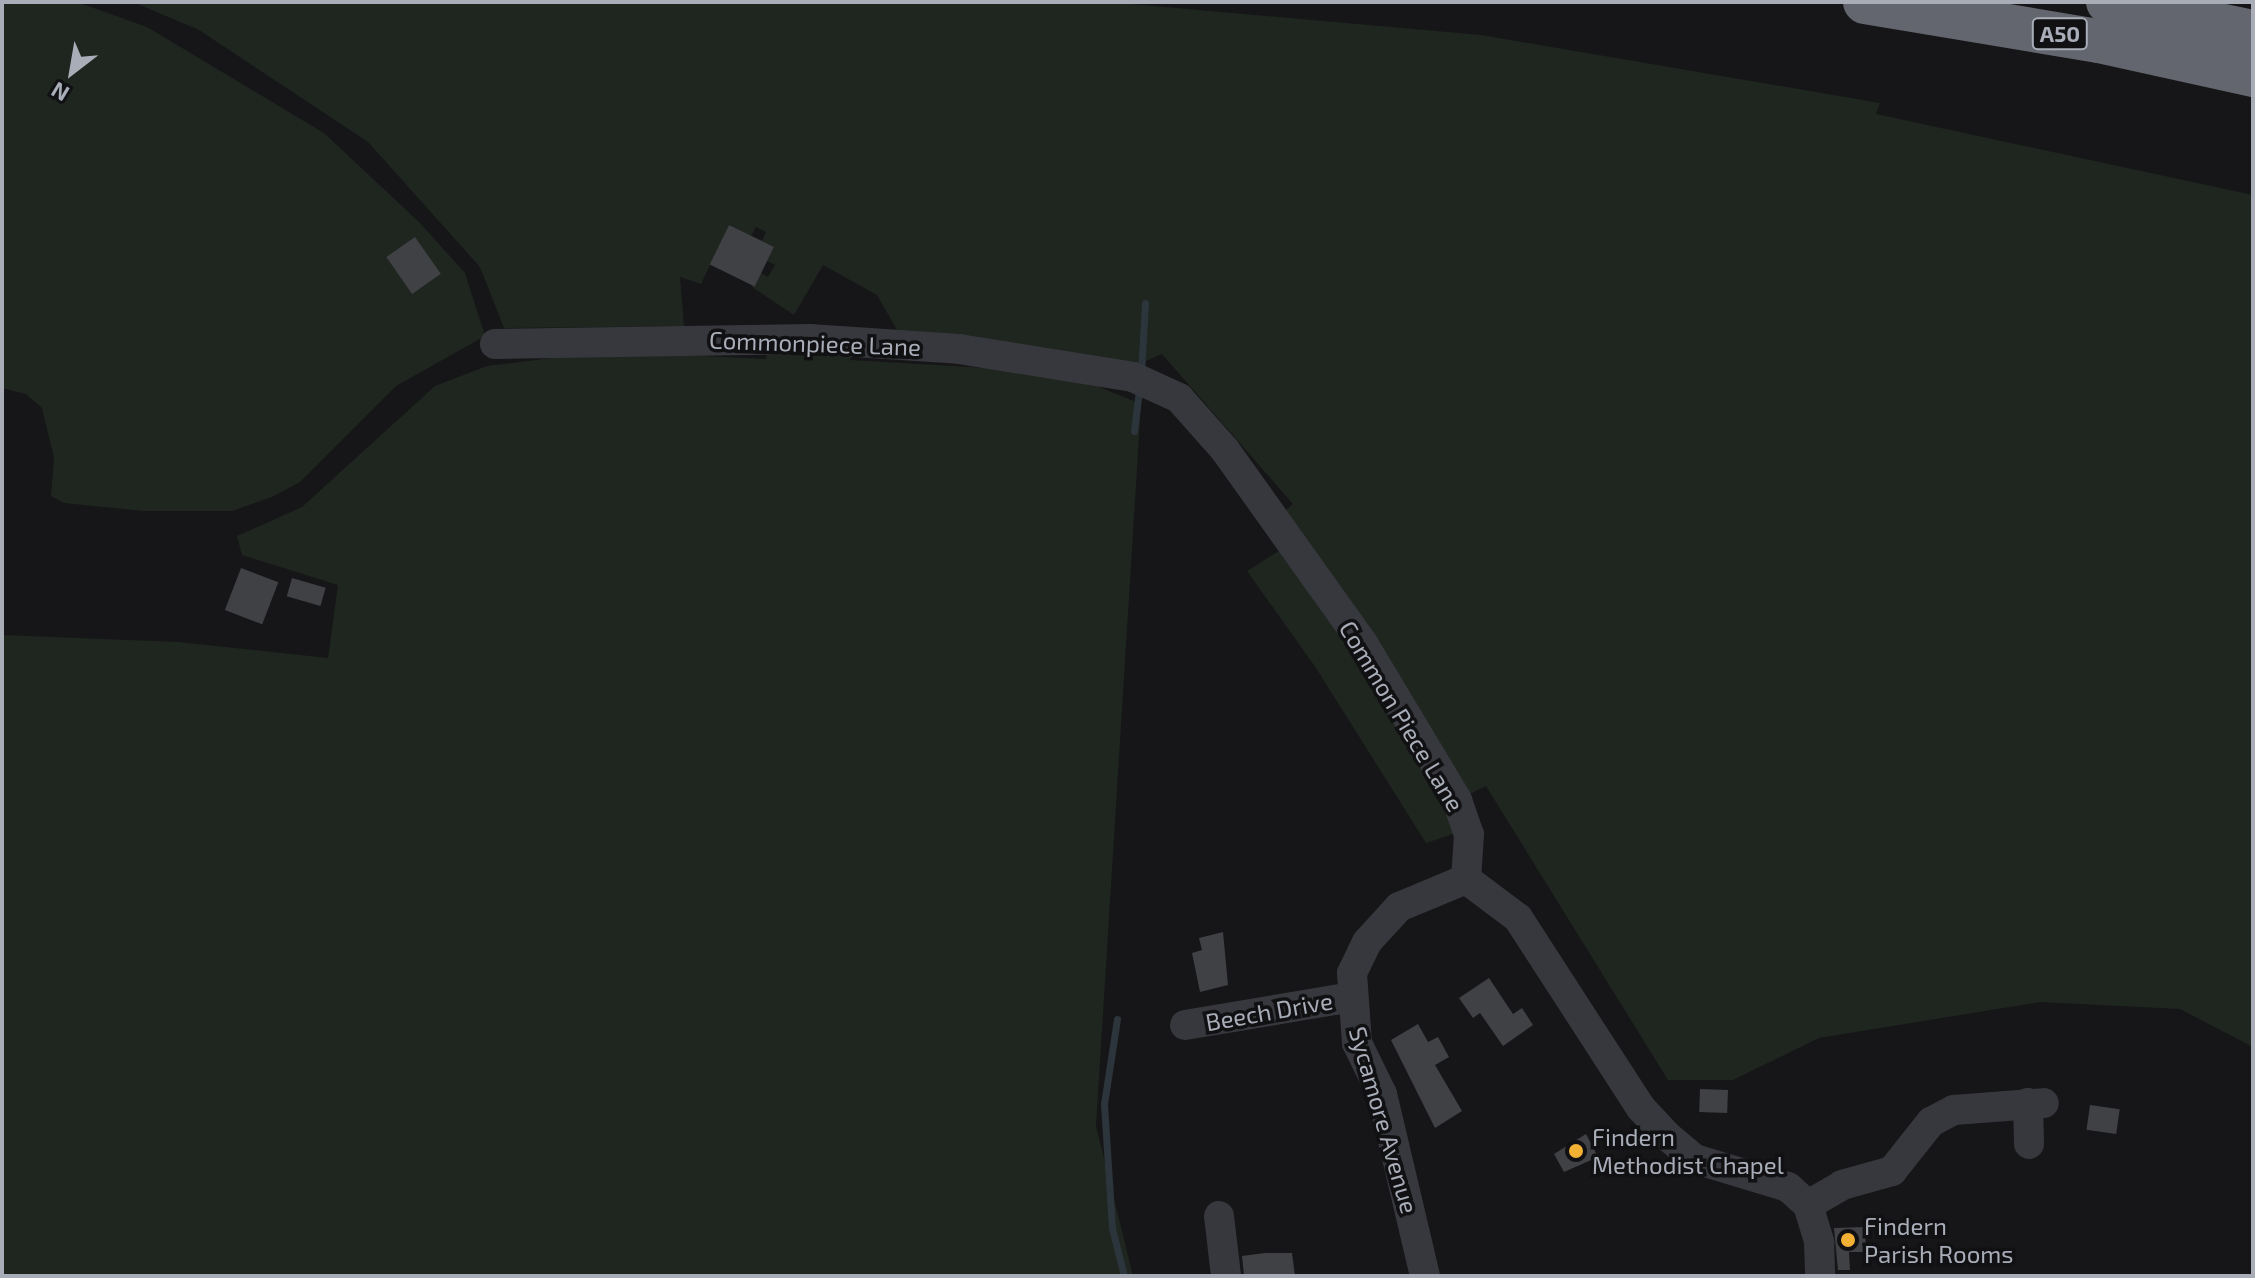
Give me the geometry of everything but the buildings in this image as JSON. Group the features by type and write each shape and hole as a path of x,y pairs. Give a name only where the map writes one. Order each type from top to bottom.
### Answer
{"highway":[{"name":"A50","path":"1865,2 2099,41 2253,75"},
{"name":"A50","path":"2108,2 2253,32"}],"street":[{"name":"Commonpiece Lane","path":"495,344 810,339 959,349 1141,380"},
{"name":"Common Piece Lane","path":"1141,380 1179,398 1225,450 1364,645 1457,800 1469,834 1466,879"},
{"name":"Sycamore Avenue","path":"1425,1276 1382,1094 1357,1043 1352,973 1381,924 1399,907 1466,879"},
{"path":"1466,879 1518,918 1614,1066 1657,1126 1695,1159 1788,1187 1808,1205 1819,1242 1820,1276"},
{"name":"Beech Drive","path":"1185,1025 1352,997"},
{"path":"1808,1205 1842,1185 1892,1171 1931,1122 1954,1110 2036,1103 2029,1144"},
{"path":"1219,1216 1226,1276"}],"shaded area":[{"path":"2,2 77,2 147,27 324,133 420,223 465,273 485,336 396,386 300,482 272,497 232,511 144,511 64,503 51,496 54,458 42,408 26,394 2,388"},
{"path":"133,2 1109,2 1481,35 1880,103 1876,114 2253,195 2253,1047 2180,1009 2040,1002 1819,1038 1733,1080 1668,1080 1486,786 1445,806 1456,833 1426,843 1316,668 1247,571 1298,539 1277,517 1293,504 1162,354 1139,364 897,330 877,295 823,265 794,315 752,287 759,272 768,277 775,265 767,261 774,247 762,241 766,232 756,227 751,236 729,225 701,284 680,277 684,326 504,328 480,267 368,142 199,30"},
{"path":"769,339 860,342 850,360 1023,370 1087,382 1141,404 1096,1126 1133,1276 2,1276 2,635 178,642 328,658 338,585 242,555 237,536 302,507 435,386 487,366 607,351 766,359"}],"waterway":[{"path":"1141,373 1145,303"},
{"path":"1134,431 1139,390"},
{"path":"1117,1019 1104,1104 1112,1228 1124,1276"}],"place":[{"name":"Findern Methodist Chapel","path":"1576,1151"},
{"name":"Findern Parish Rooms","path":"1848,1240"}]}
